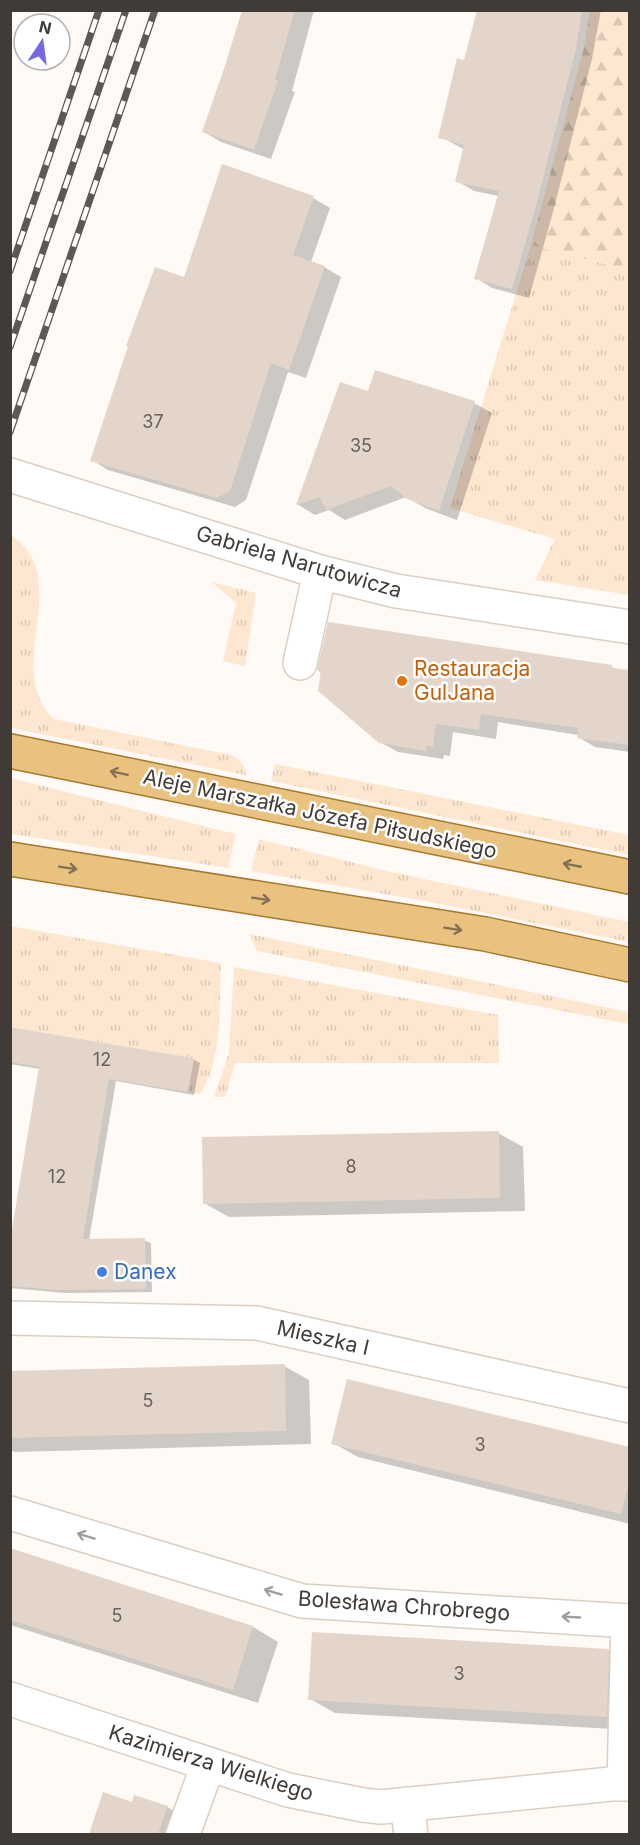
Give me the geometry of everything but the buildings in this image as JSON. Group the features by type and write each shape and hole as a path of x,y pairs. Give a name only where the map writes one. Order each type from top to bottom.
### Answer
{"main road":[{"name":"Aleje Marszałka Józefa Piłsudskiego","path":"10,751 630,877"},
{"path":"10,859 485,934 630,965"}],"street":[{"name":"Gabriela Narutowicza","path":"10,475 320,572 396,591 630,627"},
{"path":"300,663 320,572"},
{"name":"Mieszka I","path":"10,1318 257,1323 630,1406"},
{"name":"Bolesława Chrobrego","path":"10,1513 302,1601 629,1621"},
{"path":"627,1784 629,1621"},
{"name":"Kazimierza Wielkiego","path":"10,1699 288,1791 381,1807 409,1819 627,1784"},
{"path":"183,1834 208,1765"}],"green space":[{"path":"590,11 629,11 629,270 531,245 584,48"},
{"path":"531,245 629,270 629,595 535,580 555,539 450,508"},
{"path":"11,535 30,554 38,575 39,599 34,675 39,698 54,719 231,755 242,763 246,775 11,728"},
{"path":"212,582 256,593 245,666 223,661 236,603"},
{"path":"275,764 629,835 629,855 271,781"},
{"path":"10,778 236,834 228,868 11,834"},
{"path":"259,839 391,872 629,922 629,942 420,900 251,871"},
{"path":"10,926 221,963 220,1013 216,1048 213,1065 200,1094 188,1092 194,1058 11,1027"},
{"path":"249,934 629,1012 629,1024 257,951"},
{"path":"234,967 498,1015 499,1063 235,1063 225,1097 214,1097 229,1053"}],"railway":[{"path":"10,271 99,10"},
{"path":"10,347 126,10"},
{"path":"10,432 155,10"}],"place":[{"name":"Restauracja GulJana","path":"402,681"},
{"name":"Danex","path":"102,1272"}]}
